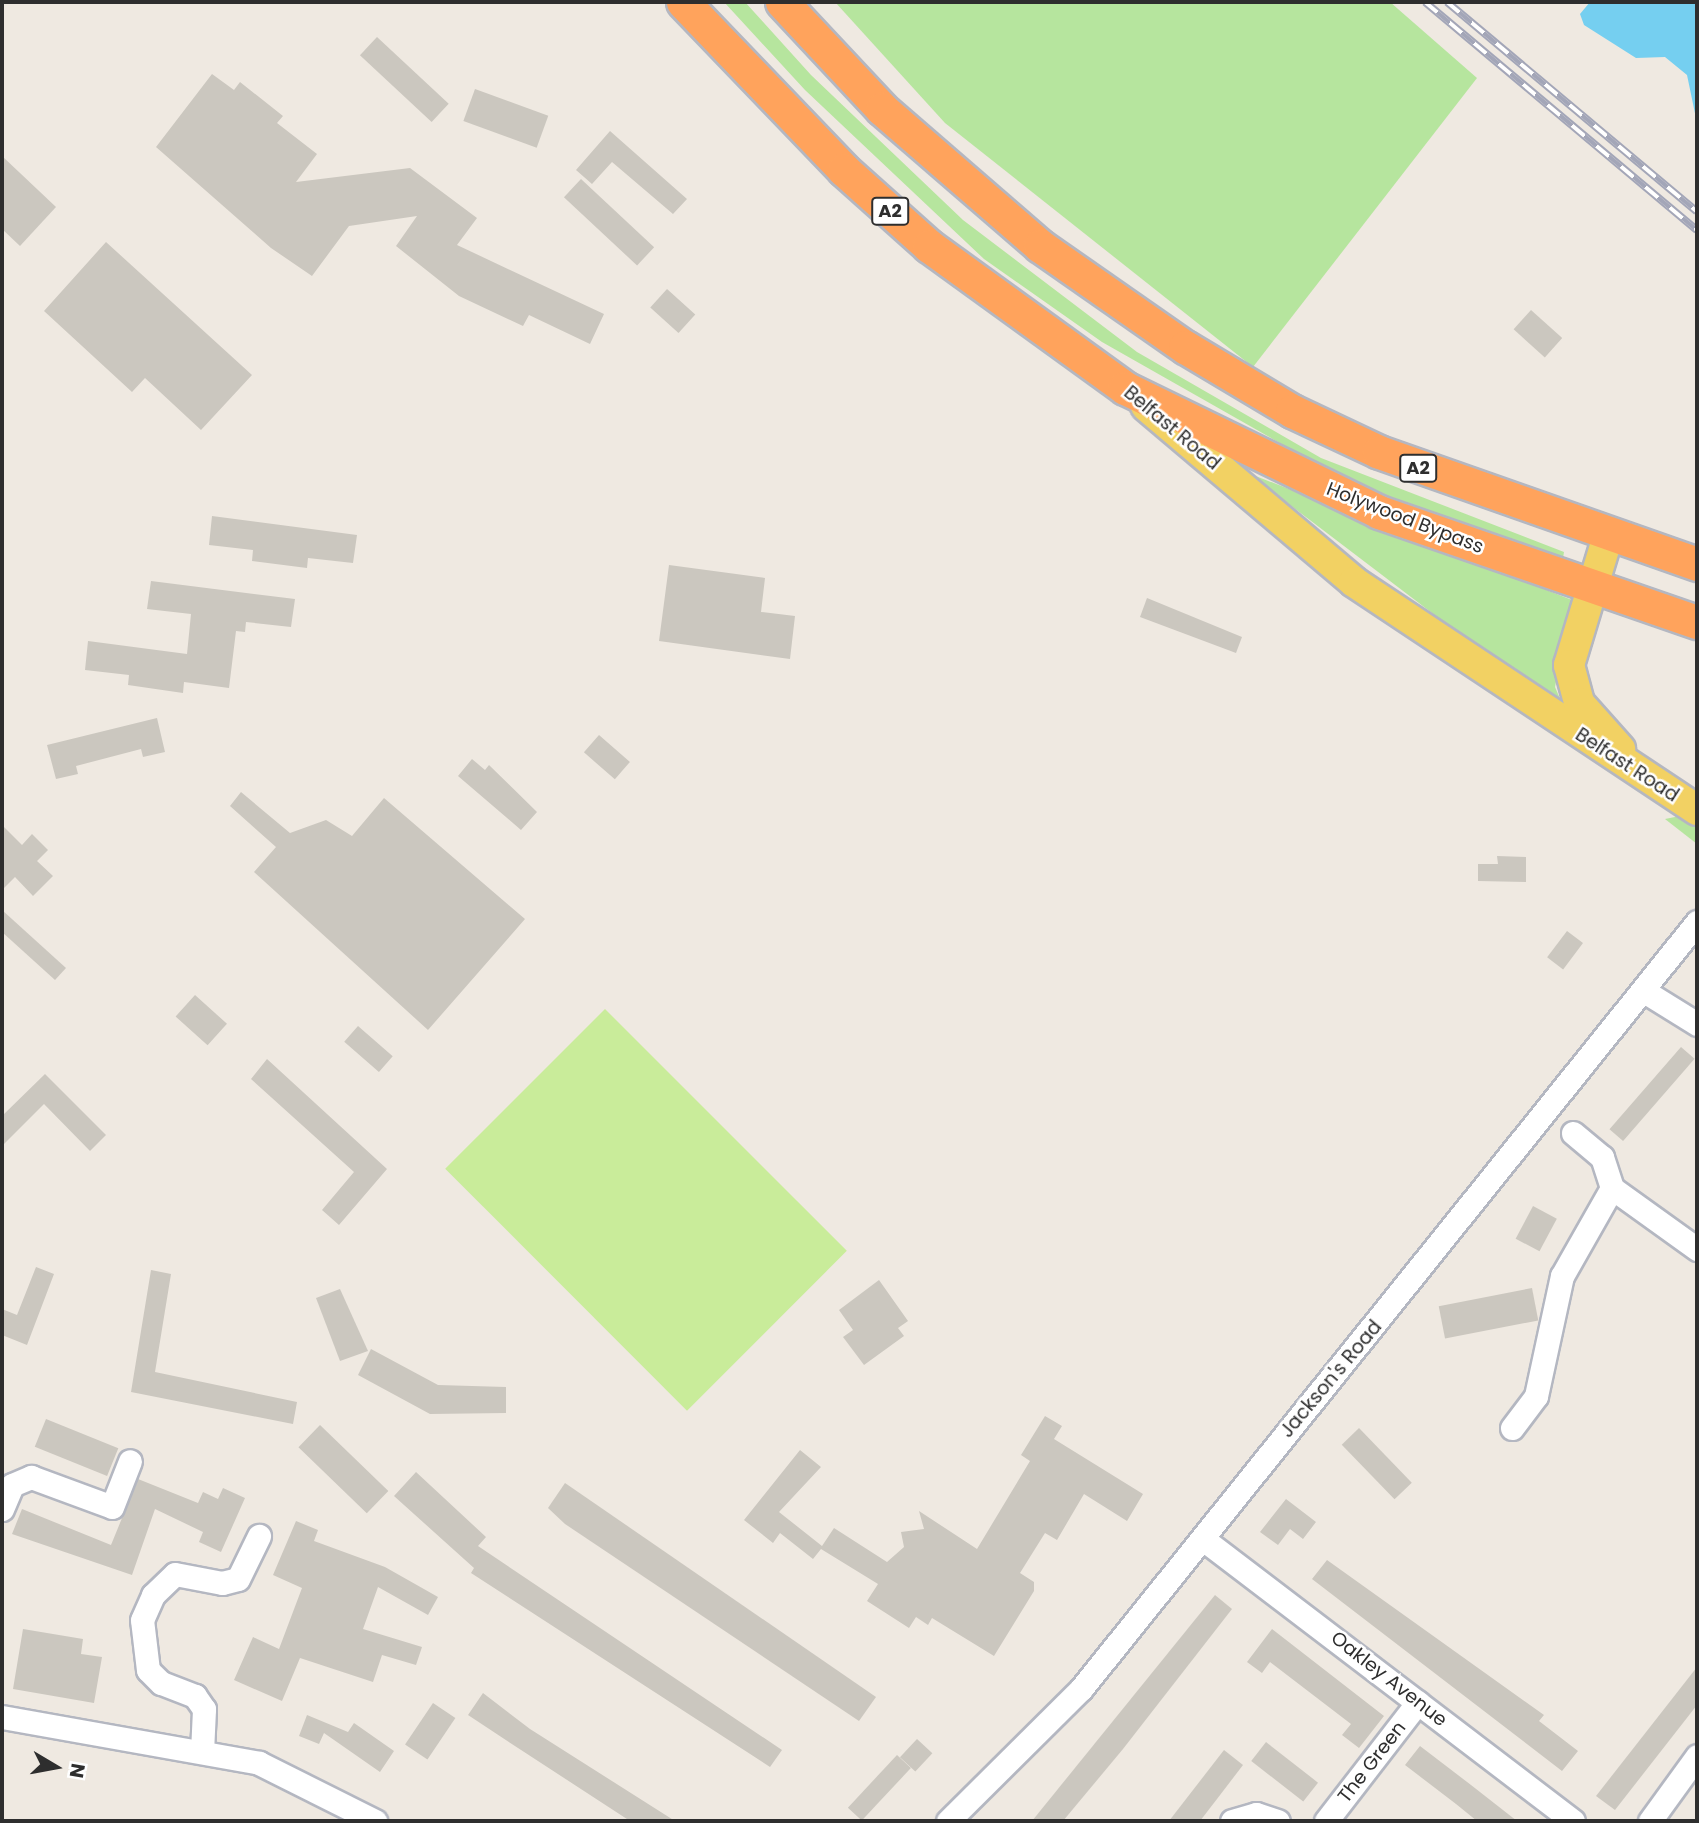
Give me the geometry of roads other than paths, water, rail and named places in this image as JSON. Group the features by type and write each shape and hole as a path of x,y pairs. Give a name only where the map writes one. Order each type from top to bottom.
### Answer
{"highway":[{"name":"Belfast Road","path":"683,2 844,170 929,246 1125,388"},
{"name":"A2","path":"782,2 882,110 1040,246 1159,329 1292,411 1379,452 1608,536 1697,564"},
{"name":"Holywood Bypass","path":"1125,388 1379,512 1697,622"}],"main road":[{"name":"Belfast Road","path":"1125,388 1354,582 1648,780 1697,810"},
{"path":"1608,536 1595,586 1571,650 1570,680 1579,703 1648,780"}],"street":[{"name":"Jackson's Road","path":"948,1821 1081,1689 1697,922"},
{"path":"1644,991 1697,1024"},
{"path":"1573,1133 1602,1157 1612,1188 1697,1250"},
{"path":"1512,1428 1536,1396 1562,1276 1612,1188"},
{"path":"2,1509 12,1485 31,1477 112,1507 130,1461"},
{"path":"202,1752 204,1709 195,1696 161,1683 148,1670 142,1620 153,1595 174,1574 222,1583 238,1579 259,1536"},
{"name":"Oakley Avenue","path":"1203,1539 1573,1821"},
{"name":"The Green","path":"1326,1821 1418,1702"},
{"path":"2,1717 259,1763 375,1821"},
{"path":"1650,1821 1697,1756"},
{"path":"1232,1821 1256,1814 1278,1821"}],"water":[{"path":"1590,2 1697,2 1697,123 1687,75 1665,57 1636,58 1584,25 1580,14"}],"railway":[{"path":"1425,2 1697,230"},
{"path":"1447,2 1697,212"}]}
